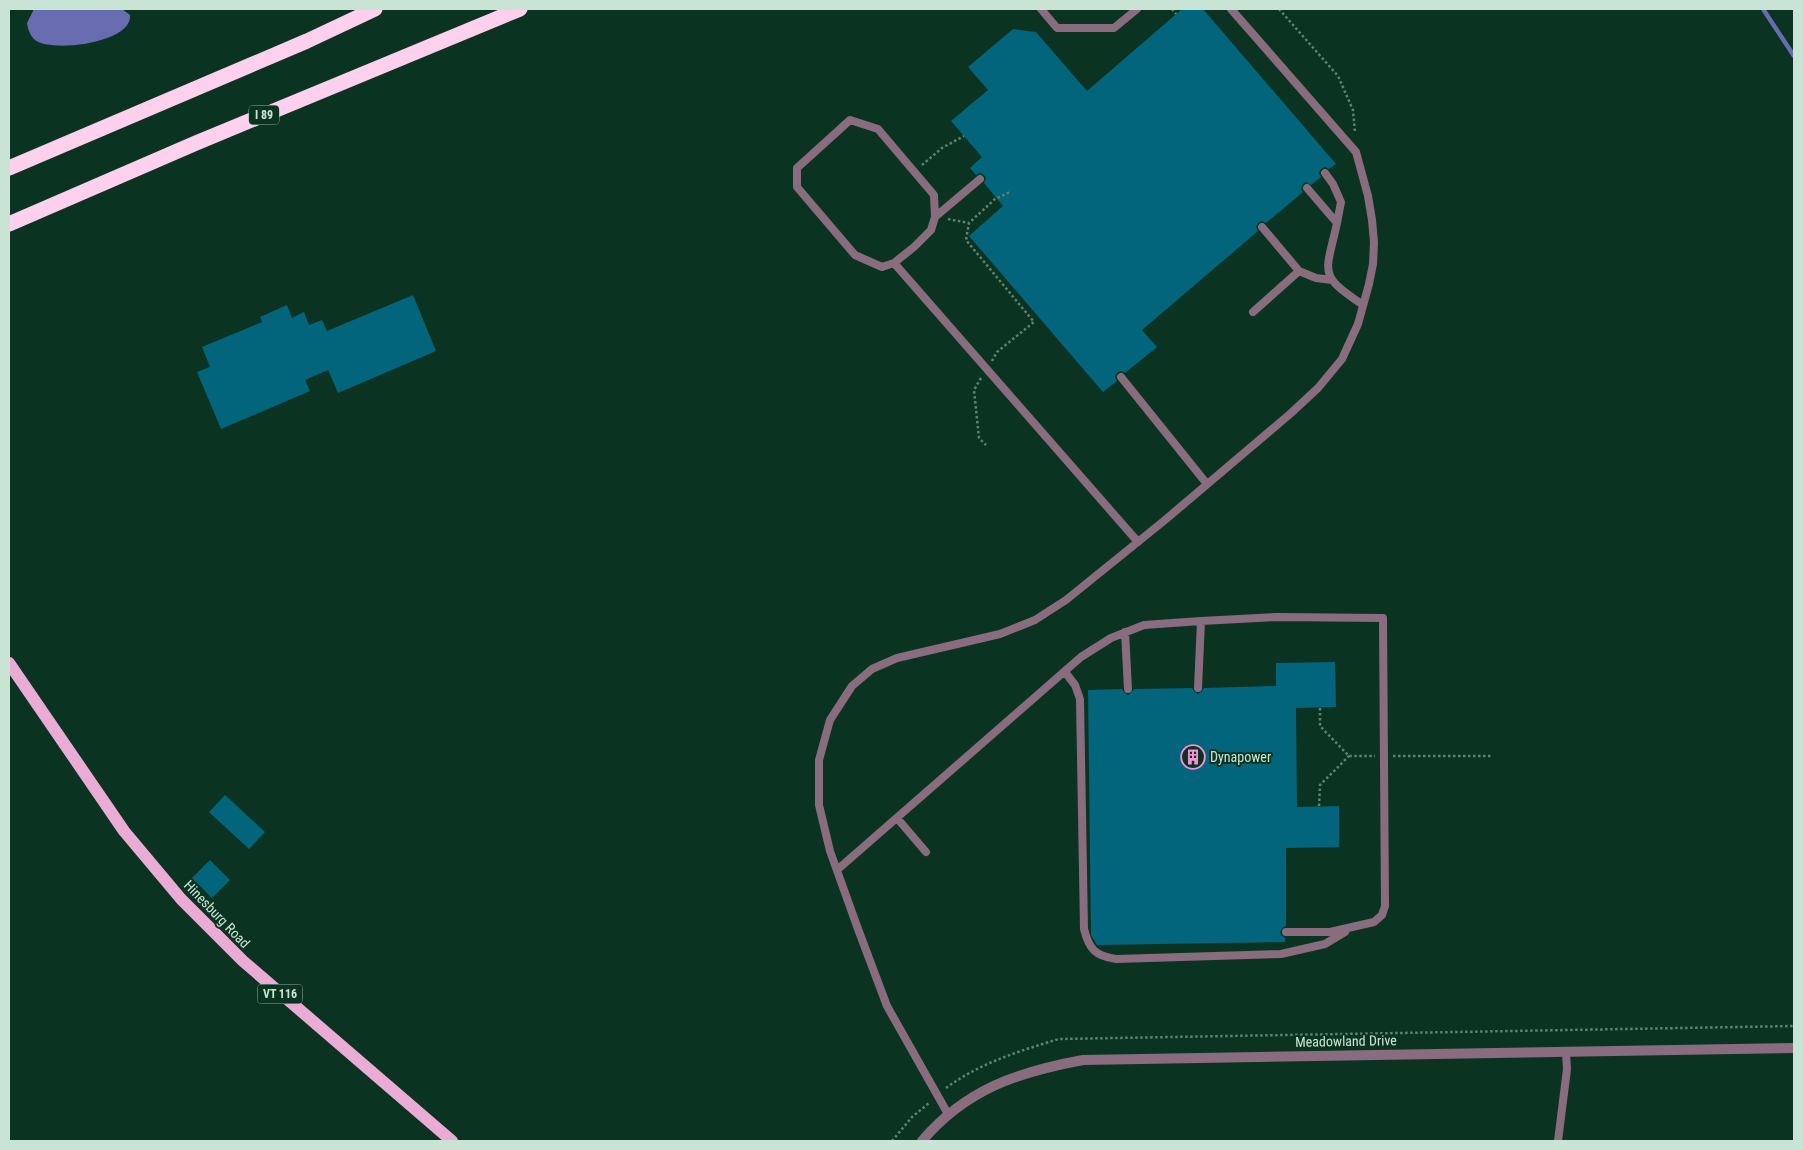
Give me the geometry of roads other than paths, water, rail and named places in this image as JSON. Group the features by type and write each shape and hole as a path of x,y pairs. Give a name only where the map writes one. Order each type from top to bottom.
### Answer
{"highway":[{"path":"9,168 307,41 375,9"},
{"name":"I 89","path":"9,224 196,143 520,9"}],"main road":[{"name":"Hinesburg Road","path":"9,663 124,831 181,899 243,962 452,1141"}],"street":[{"name":"Meadowland Drive","path":"922,1141 948,1114 980,1092 1004,1080 1042,1068 1083,1060 1794,1048"}],"lane":[{"path":"1041,9 1058,28 1114,28 1137,9"},
{"path":"948,1114 888,1006 830,851 819,805 819,760 830,720 852,686 872,670 897,658 1000,634 1035,620 1066,600 1208,484 1318,388 1342,359 1358,324 1369,284 1374,242 1368,196 1356,152 1231,9"},
{"path":"850,120 878,128 934,195 935,217 931,230 894,263 882,267 855,255 797,188 797,168 850,120"},
{"path":"1325,173 1333,184 1341,202 1327,269 1338,288 1363,305"},
{"path":"935,217 980,179"},
{"path":"1307,188 1337,224"},
{"path":"1262,227 1299,271 1316,278 1332,280"},
{"path":"894,263 1138,542"},
{"path":"1252,312 1299,271"},
{"path":"1121,377 1208,484"},
{"path":"837,870 1082,657 1111,638 1144,624 1277,617 1383,618 1385,906 1382,915 1374,922 1330,932 1286,932"},
{"path":"1198,688 1201,621"},
{"path":"1125,632 1128,689"},
{"path":"1065,672 1075,685 1080,699 1084,929 1088,942 1094,951 1103,957 1116,959 1281,954 1325,944 1351,928"},
{"path":"897,818 926,852"},
{"path":"1558,1141 1567,1069 1566,1052"}],"water":[{"path":"34,9 122,9 130,15 127,25 119,33 105,39 90,43 57,46 44,44 35,40 32,36 27,23"}],"waterway":[{"path":"1763,9 1794,56"}],"place":[{"name":"Dynapower","path":"1193,757"}]}
